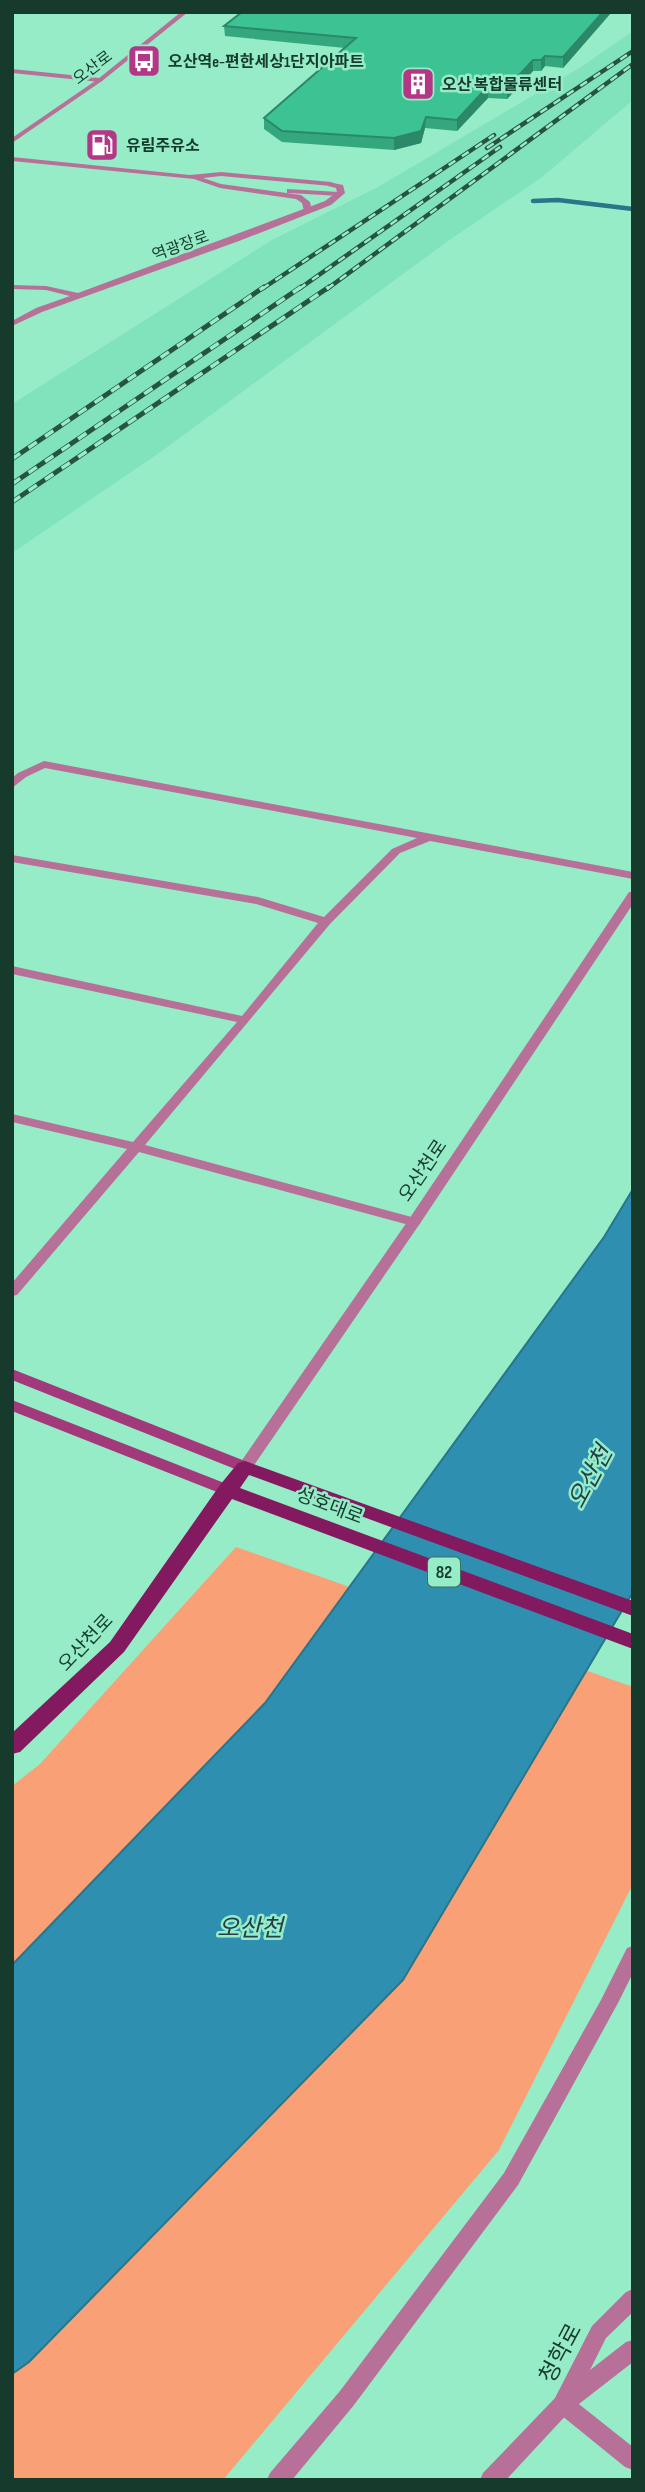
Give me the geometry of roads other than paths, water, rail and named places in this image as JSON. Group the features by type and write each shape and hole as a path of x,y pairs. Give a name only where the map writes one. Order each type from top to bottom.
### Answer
{"main road":[{"name":"성호대로","path":"12,1374 244,1467 633,1609"},
{"name":"성호대로","path":"12,1405 227,1490 633,1642"},
{"name":"오산천로","path":"12,1746 117,1647 244,1467"}],"street":[{"name":"오산로","path":"12,141 100,80 185,12"},
{"path":"12,71 100,80"},
{"path":"12,159 190,177 220,186 274,192 341,193 340,187 331,184 221,174 190,177"},
{"path":"274,192 298,197 306,202 308,211"},
{"name":"역광장로","path":"12,324 38,310 308,211 328,203 339,194"},
{"path":"12,287 46,288 78,295"},
{"path":"12,785 22,775 44,764 633,876"},
{"path":"12,1292 245,1020 326,920 396,851 432,836"},
{"path":"12,858 258,901 326,920"},
{"name":"오산천로","path":"244,1467 414,1222 633,895"},
{"path":"12,970 245,1020"},
{"path":"12,1118 137,1147 414,1222"},
{"path":"278,2480 346,2398 511,2179 609,2003 633,1953"},
{"name":"청학로","path":"563,2404 598,2332 633,2298"},
{"name":"청학로","path":"491,2480 563,2404 633,2349"},
{"path":"563,2404 633,2460"}],"water":[{"name":"오산천","path":"633,1189 633,1592 403,1980 29,2362 12,2374 12,1965 265,1703 604,1237"}],"waterway":[{"path":"533,201 558,200 633,209"}],"railway":[{"path":"487,148 633,51"},
{"path":"327,289 633,64"},
{"path":"262,289 494,135"},
{"path":"299,289 500,147"},
{"path":"12,459 264,287"},
{"path":"12,484 301,287"},
{"path":"12,502 329,287"}],"place":[{"name":"오산역e-편한세상1단지아파트","path":"144,61"},
{"name":"오산 복합물류센터","path":"418,84"},
{"name":"유림주유소","path":"102,145"}]}
